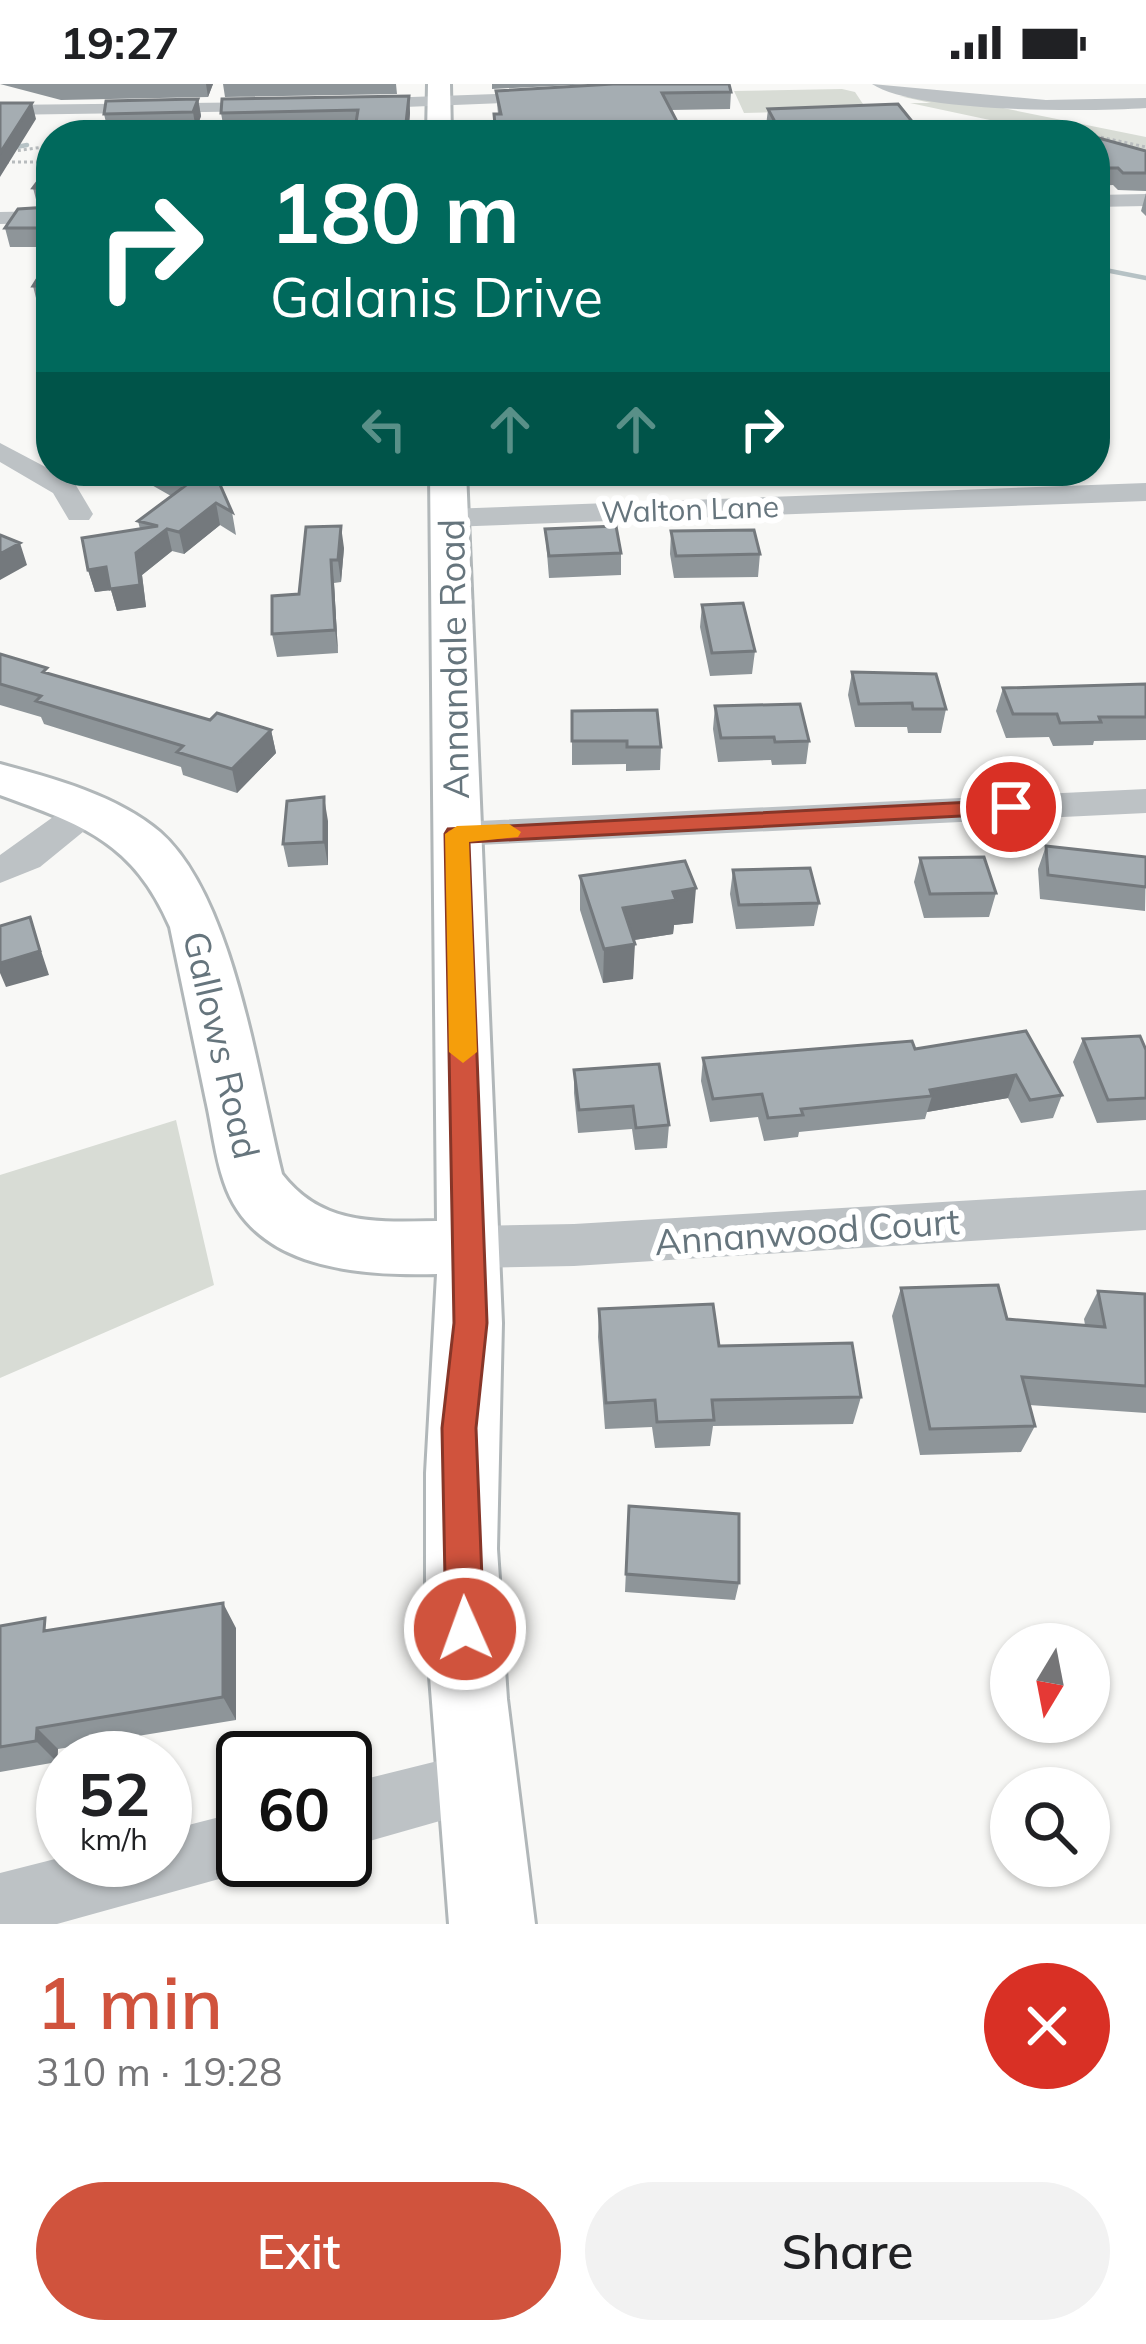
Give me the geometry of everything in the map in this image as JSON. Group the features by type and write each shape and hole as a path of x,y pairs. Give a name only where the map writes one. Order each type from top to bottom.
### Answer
{"main road":[{"name":"Annandale Road","path":"449,495 470,1323 459,1428 468,1723 492,1924"},
{"name":"Gallows Road","path":"0,779 87,810 139,838 181,887 196,927 254,1183 268,1206 291,1227 322,1241 355,1247 468,1246"}],"street":[{"path":"888,85 992,103 1137,99"},
{"path":"342,105 439,93 565,96"},
{"path":"1,111 295,106"},
{"path":"1110,208 1146,200"},
{"path":"0,218 36,217"},
{"path":"0,451 36,472"},
{"path":"61,486 79,514"},
{"name":"Walton Lane","path":"449,495 882,486"},
{"name":"Walton Lane","path":"1020,486 1146,492"},
{"path":"457,834 1146,801"},
{"path":"0,870 27,858 87,810"},
{"name":"Annanwood Court","path":"468,1246 598,1244 1146,1210"},
{"path":"372,1809 474,1783"},
{"path":"0,1906 216,1850"}],"path":[{"path":"1110,139 1146,147"},
{"path":"0,153 36,148"},
{"path":"0,162 36,162"}],"shaded area":[{"path":"734,91 855,92 867,110 744,113"},
{"path":"899,96 988,105 1062,120 990,120 910,103 931,103"},
{"path":"1110,130 1146,137 1146,152 1110,145"},
{"path":"176,1120 214,1285 0,1378 0,1175"}],"building":[{"path":"729,84 731,92 662,93 676,120 495,120 494,114 501,114 496,91"},
{"path":"409,96 406,120 356,120 358,110 221,113 222,99"},
{"path":"198,99 193,112 104,114 106,101"},
{"path":"0,103 32,103 0,153"},
{"path":"898,104 911,120 774,120 768,109"},
{"path":"1110,141 1146,151 1146,173 1123,173 1110,168"},
{"path":"36,208 36,228 5,228 18,209"},
{"path":"185,486 221,486 232,512 216,503 179,532 167,529 136,553 140,585 110,589 106,567 88,570 82,538 158,526 138,521"},
{"path":"341,526 338,560 331,560 335,630 272,634 272,596 299,594 306,527"},
{"path":"616,526 621,553 549,556 545,529"},
{"path":"754,530 760,554 676,556 671,531"},
{"path":"0,535 20,543 0,554"},
{"path":"743,603 755,651 712,653 702,605"},
{"path":"0,654 47,668 43,672 210,720 217,713 271,730 232,769 177,752 183,746 36,701 41,696 0,684"},
{"path":"852,672 936,674 946,709 913,709 912,703 859,704"},
{"path":"1146,684 1146,717 1099,717 1101,722 1060,723 1057,714 1013,714 1003,688"},
{"path":"800,704 809,741 721,738 715,706"},
{"path":"657,710 661,747 627,747 627,741 572,741 572,711"},
{"path":"324,797 324,842 283,844 287,801"},
{"path":"1046,846 1146,857 1146,887 1048,875"},
{"path":"984,857 996,893 930,894 920,858"},
{"path":"685,861 696,888 673,892 676,900 623,908 635,944 604,949 580,876"},
{"path":"810,868 819,903 739,905 733,870"},
{"path":"30,917 40,951 0,963 0,926"},
{"path":"1026,1031 1062,1095 1030,1100 1016,1075 930,1090 932,1096 801,1109 803,1115 768,1118 762,1094 713,1099 703,1058 912,1041 915,1049"},
{"path":"1140,1036 1146,1050 1146,1098 1108,1100 1083,1039"},
{"path":"659,1064 669,1125 636,1128 633,1106 579,1110 574,1070"},
{"path":"998,1285 1007,1319 1105,1327 1098,1291 1145,1294 1146,1386 1022,1377 1035,1426 930,1429 901,1288"},
{"path":"713,1304 719,1346 852,1343 861,1397 712,1400 714,1420 657,1422 655,1400 606,1403 599,1309"},
{"path":"629,1506 739,1514 739,1583 626,1574"},
{"path":"223,1603 223,1697 37,1728 36,1741 0,1747 0,1626 45,1618 44,1631"}],"waterway":[{"path":"0,150 27,145"},
{"path":"1110,271 1146,278"}],"slow traffic":[{"path":"463,1052 457,834 509,832"}],"route":[{"path":"465,1629 459,1428 470,1323 457,834 1011,807"}]}
